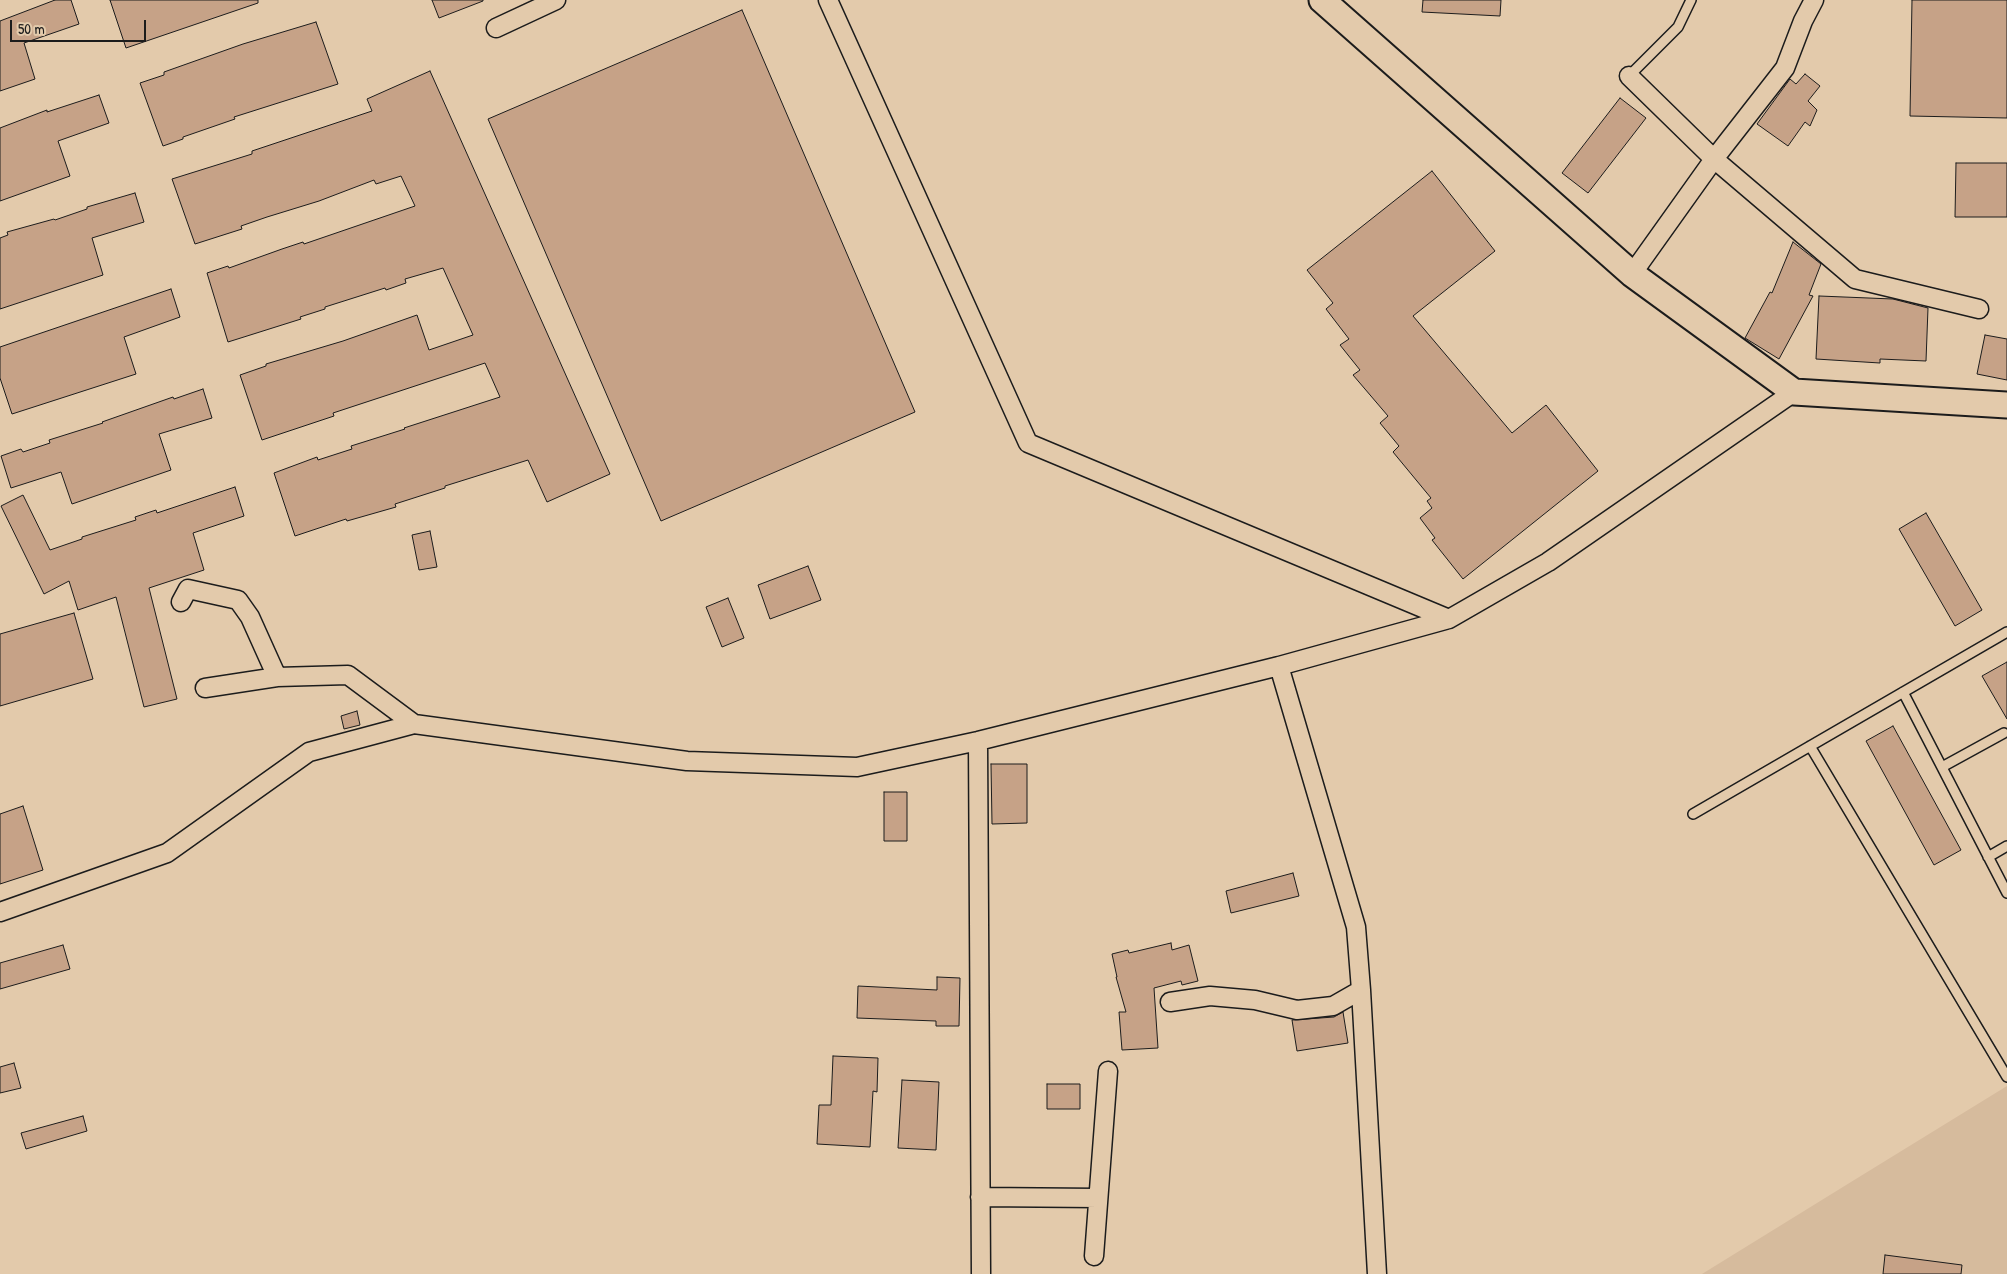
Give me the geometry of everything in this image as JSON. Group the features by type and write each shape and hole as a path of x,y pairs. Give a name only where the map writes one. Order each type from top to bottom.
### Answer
{"main road":[{"path":"1322,0 1632,274 1794,392 2007,405"}],"street":[{"path":"496,28 556,0"},
{"path":"828,0 1028,443 1449,619"},
{"path":"1632,274 1714,159 1785,68 1802,21 1814,0"},
{"path":"1629,76 1714,159 1855,279 1979,309"},
{"path":"0,912 167,853 309,752 414,724 687,761 857,766 978,741 1279,666 1449,619 1548,562 1794,392"},
{"path":"181,602 188,589 238,600 250,617 277,678"},
{"path":"1279,666 1356,927 1378,1274"},
{"path":"205,688 277,678 348,675 414,724"},
{"path":"978,741 981,1274"},
{"path":"1170,1002 1210,996 1255,1000 1297,1010 1333,1006 1361,990"},
{"path":"1094,1256 1108,1071"},
{"path":"980,1196 1098,1198"}],"lane":[{"path":"1629,76 1678,27 1691,0"},
{"path":"1693,814 2007,632"},
{"path":"1903,692 2007,893"},
{"path":"1942,767 2004,733"},
{"path":"1810,746 2007,1077"},
{"path":"1988,857 2007,846"}],"shaded area":[{"path":"2007,1086 2007,1274 1702,1274 1851,1182"}],"building":[{"path":"55,0 71,0 79,24 24,43 35,79 0,91 0,21"},
{"path":"110,0 258,0 258,3 126,48"},
{"path":"432,0 483,0 483,1 439,18"},
{"path":"1423,0 1501,0 1500,16 1422,12"},
{"path":"1912,0 2007,0 2007,118 1910,116"},
{"path":"742,10 915,412 661,521 488,119"},
{"path":"316,22 338,84 234,117 235,119 163,146 140,83 164,75 164,72 243,44"},
{"path":"430,71 610,474 547,502 528,460 445,486 445,488 395,504 396,507 347,521 346,519 295,536 274,473 317,457 318,460 352,449 351,446 500,397 485,363 333,413 334,416 262,440 240,375 266,366 266,364 343,341 417,315 429,350 473,335 443,268 405,279 406,283 386,290 385,288 325,307 325,309 300,317 301,319 228,342 207,273 228,266 229,268 303,242 304,244 415,206 401,176 376,184 374,180 319,201 241,226 242,229 195,244 172,179 252,154 252,151 372,111 367,99"},
{"path":"1805,74 1820,86 1808,101 1817,110 1810,126 1805,122 1788,146 1757,124 1790,79 1796,84"},
{"path":"99,95 109,123 58,141 70,176 0,201 0,128 47,110 47,112"},
{"path":"1620,98 1646,118 1588,193 1562,173"},
{"path":"1956,163 2007,163 2007,217 1955,217"},
{"path":"1432,171 1495,251 1413,316 1512,433 1546,405 1598,471 1463,579 1432,540 1435,538 1420,518 1432,508 1427,501 1431,498 1393,452 1399,446 1380,423 1388,416 1353,375 1360,370 1340,345 1349,339 1326,309 1333,303 1307,270"},
{"path":"135,193 144,222 92,238 103,275 0,309 0,238 8,235 7,232 55,220 87,209 87,207"},
{"path":"1793,242 1821,264 1809,295 1813,296 1779,359 1745,338 1770,292 1772,293"},
{"path":"171,289 180,317 124,337 136,374 12,414 0,378 0,347"},
{"path":"1819,296 1893,299 1928,308 1926,361 1880,359 1880,363 1816,359"},
{"path":"1985,335 2007,339 2007,380 1977,374"},
{"path":"203,389 212,418 159,434 171,470 72,504 61,472 11,488 1,456 21,449 23,452 50,443 49,440 103,423 173,397 174,399"},
{"path":"235,487 244,516 193,533 204,570 149,588 177,699 144,707 116,597 78,610 69,581 44,594 1,506 23,495 50,550 82,539 82,537 136,520 135,517 156,510 157,513"},
{"path":"1926,513 1982,610 1955,626 1899,529"},
{"path":"430,531 437,567 419,570 412,535"},
{"path":"808,566 821,600 770,619 758,585"},
{"path":"728,598 744,638 722,647 706,607"},
{"path":"74,613 93,679 0,706 0,634"},
{"path":"2007,662 2007,719 1982,676"},
{"path":"357,711 360,725 344,729 341,716"},
{"path":"1893,726 1961,850 1934,865 1866,741"},
{"path":"991,764 1027,764 1027,823 992,824"},
{"path":"884,792 907,792 907,841 884,841"},
{"path":"23,806 43,870 0,884 0,814"},
{"path":"1293,873 1299,896 1231,913 1226,891"},
{"path":"1171,943 1172,950 1189,945 1198,981 1182,985 1181,981 1154,988 1158,1048 1122,1050 1119,1012 1126,1012 1116,977 1112,954 1128,950 1129,953"},
{"path":"63,945 70,969 0,989 0,963"},
{"path":"937,977 960,978 959,1026 936,1026 936,1021 857,1018 858,986 937,990"},
{"path":"1343,1012 1348,1043 1297,1051 1292,1020 1334,1017"},
{"path":"833,1056 878,1058 877,1092 873,1091 870,1147 817,1144 819,1105 831,1105"},
{"path":"14,1063 21,1088 0,1093 0,1067"},
{"path":"902,1080 939,1082 936,1150 898,1148"},
{"path":"1047,1084 1080,1084 1080,1109 1047,1109"},
{"path":"83,1116 87,1131 26,1149 21,1133"},
{"path":"1885,1255 1962,1265 1961,1274 1883,1274"}]}
